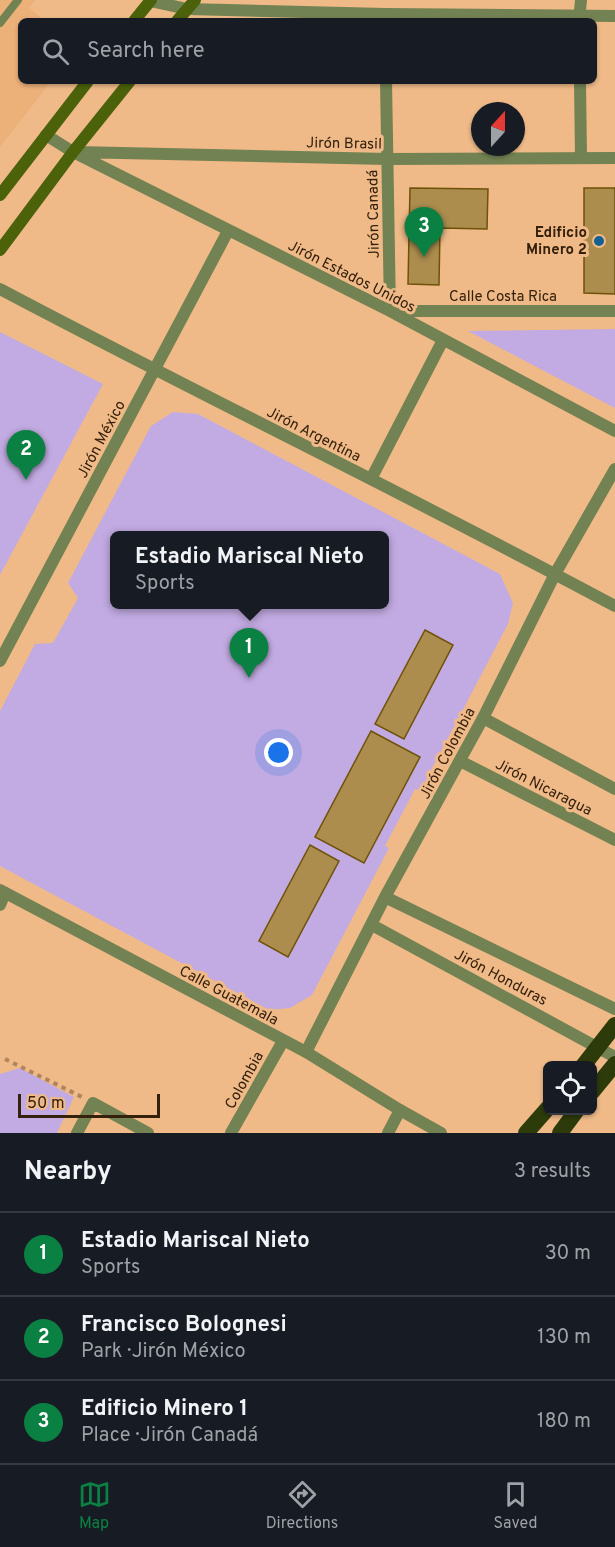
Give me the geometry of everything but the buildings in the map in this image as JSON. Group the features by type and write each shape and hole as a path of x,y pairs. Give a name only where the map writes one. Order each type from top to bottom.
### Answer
{"highway":[{"path":"586,1061 615,1024"},
{"path":"597,1086 615,1064"},
{"path":"526,1133 543,1114"},
{"path":"560,1133 573,1115"}],"main road":[{"path":"136,18 150,0"},
{"path":"180,18 191,5"},
{"path":"0,195 86,84"},
{"path":"0,250 73,152 128,84"}],"street":[{"path":"150,0 191,5 385,18 615,16"},
{"path":"579,18 581,0"},
{"name":"Jirón Canadá","path":"386,84 390,311"},
{"path":"580,84 581,157"},
{"name":"Jirón Estados Unidos","path":"46,135 73,152 390,311 615,431"},
{"name":"Jirón Brasil","path":"73,152 387,159 615,158"},
{"name":"Jirón México","path":"0,661 228,231"},
{"name":"Jirón Argentina","path":"0,289 154,371 371,479 615,606"},
{"name":"Calle Costa Rica","path":"390,311 615,311"},
{"path":"371,479 443,340"},
{"name":"Jirón Colombia","path":"306,1052 385,897 483,718 555,574 615,469"},
{"name":"Jirón Nicaragua","path":"483,718 615,789"},
{"name":"Jirón Nicaragua","path":"460,761 615,840"},
{"path":"0,905 3,891"},
{"name":"Calle Guatemala","path":"3,891 306,1052 441,1133"},
{"name":"Jirón Honduras","path":"385,897 615,1009"},
{"name":"Jirón Honduras","path":"372,925 615,1057"},
{"name":"Colombia","path":"231,1133 283,1041"},
{"path":"78,1133 93,1102 148,1133"},
{"path":"388,1133 400,1110"}],"lane":[{"path":"0,23 18,0"}],"path":[{"path":"5,1059 93,1102"}],"shaded area":[{"path":"0,0 35,0 29,8 41,18 18,18 18,84 49,84 0,147"},
{"path":"615,329 615,408 468,331"},
{"path":"0,332 103,384 0,575"},
{"path":"173,412 198,414 500,574 513,603 508,624 420,791 415,789 385,846 389,848 312,995 290,1008 269,1010 0,866 0,711 35,644 53,643 78,598 68,583 151,426"},
{"path":"20,1068 74,1097 57,1133 0,1133 0,1074"}],"place":[{"name":"Edificio Minero 2","path":"599,241"},
{"name":"Edificio Minero 1","path":"424,257"},
{"name":"Francisco Bolognesi","path":"26,480"},
{"name":"Estadio Mariscal Nieto","path":"249,678"}]}
